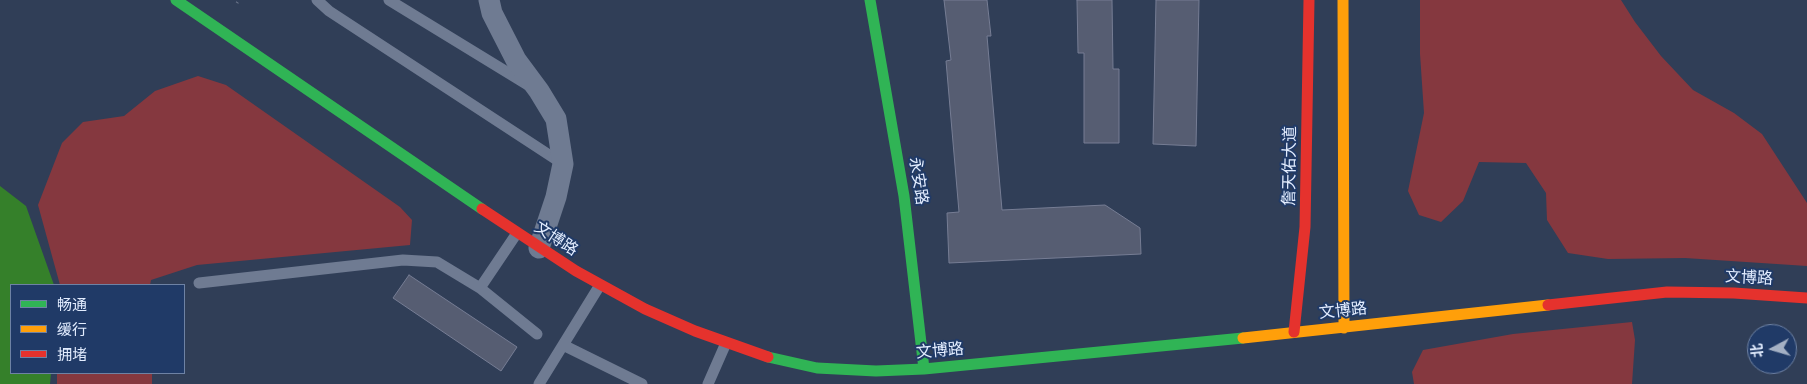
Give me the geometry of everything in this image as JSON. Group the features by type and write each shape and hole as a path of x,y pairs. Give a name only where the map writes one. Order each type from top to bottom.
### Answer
{"main road":[{"name":"文博路","path":"176,0 539,248 600,285 646,309 726,344 771,358 817,368 924,376 1294,332 1667,292 1734,293 1807,298"},
{"name":"永安路","path":"870,0 904,196 924,376"},
{"name":"詹天佑大道","path":"1294,332 1305,226 1309,0"},
{"path":"1342,0 1344,328"}],"street":[{"path":"490,0 492,13 516,60 539,91 556,119 563,164 556,197 539,248"}],"lane":[{"path":"317,0 328,11 563,164"},
{"path":"389,0 407,5 539,91"},
{"path":"480,288 517,233"},
{"path":"199,283 403,260 437,262 480,288 537,334"},
{"path":"539,384 600,285"},
{"path":"708,384 726,344"},
{"path":"563,345 642,384"}],"shaded area":[{"path":"1420,0 1621,0 1661,56 1693,90 1734,113 1762,134 1807,203 1807,266 1685,258 1608,259 1568,253 1547,220 1546,193 1526,163 1479,162 1463,201 1441,222 1419,215 1408,191 1424,113 1420,54"},
{"path":"198,76 226,85 400,207 412,220 410,245 197,265 151,280 150,284 60,284 38,205 62,143 83,122 124,116 155,91"},
{"path":"0,186 26,206 54,284 10,284 10,374 51,374 50,384 0,384"},
{"path":"1632,322 1635,340 1632,384 1414,384 1412,372 1423,350 1513,334"},
{"path":"57,374 152,374 152,384 57,384"}],"building":[{"path":"944,0 987,0 991,36 987,36 1002,210 1105,205 1140,228 1141,254 949,263 947,213 959,212 946,61 951,60"},
{"path":"1077,0 1112,0 1113,69 1119,69 1119,143 1084,143 1084,53 1078,53"},
{"path":"1156,0 1199,0 1196,146 1153,144"},
{"path":"409,275 517,347 501,371 393,298"}],"traffic: fast":[{"path":"176,0 482,209"},
{"path":"870,0 904,196 924,369"},
{"path":"768,357 817,368 876,371 924,369 1243,338"}],"traffic: slow":[{"path":"1343,0 1344,328"},
{"path":"1243,338 1548,305"}],"traffic: jam":[{"path":"1294,332 1305,227 1309,0"},
{"path":"482,209 576,271 645,309 695,331 768,357"},
{"path":"1548,305 1667,292 1734,293 1807,298"}]}
